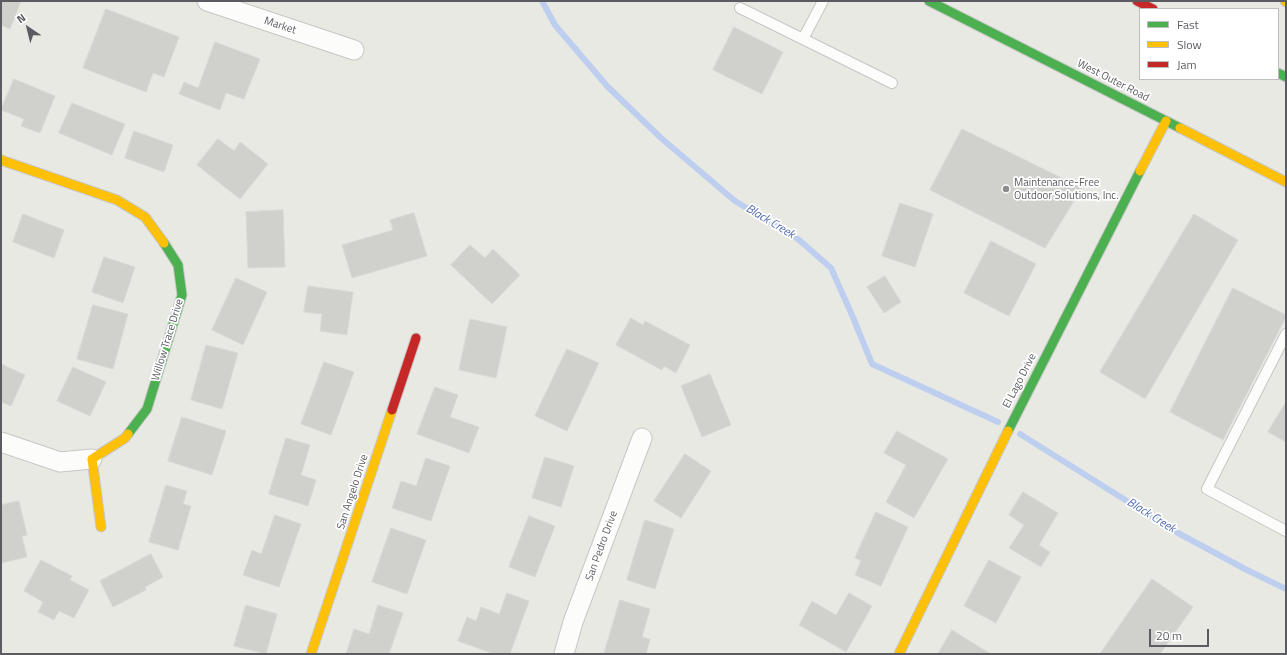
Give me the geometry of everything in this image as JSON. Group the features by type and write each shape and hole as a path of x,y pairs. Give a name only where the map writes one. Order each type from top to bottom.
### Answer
{"main road":[{"name":"West Outer Road","path":"929,1 1286,182"},
{"path":"1138,1 1151,8"},
{"name":"El Lago Drive","path":"899,654 1021,405 1166,121"},
{"name":"Willow Trace Drive","path":"1,160 118,200 145,217 166,244 178,265 182,295 147,410 125,438 92,460"},
{"name":"San Angelo Drive","path":"311,654 416,338"},
{"path":"92,460 101,527"}],"street":[{"name":"Market","path":"207,1 354,50"},
{"name":"San Pedro Drive","path":"564,654 573,622 642,438"},
{"path":"1,442 60,462 92,460"}],"lane":[{"path":"803,39 823,1"},
{"path":"740,8 892,83"},
{"path":"1286,334 1207,489 1286,531"}],"building":[{"path":"1,1 21,1 10,29 1,25"},
{"path":"106,9 179,37 164,77 153,73 146,92 83,68"},
{"path":"734,27 783,52 762,94 713,70"},
{"path":"215,42 260,59 244,99 226,93 220,110 179,94 184,82 198,88"},
{"path":"14,79 55,96 40,133 21,126 24,119 1,110"},
{"path":"72,103 125,124 112,155 59,133"},
{"name":"Maintenance-Free Outdoor Solutions, Inc.","path":"962,129 1082,188 1045,248 930,190"},
{"path":"134,131 173,145 164,172 125,158"},
{"path":"218,139 234,151 240,142 268,164 240,199 197,165"},
{"path":"900,203 933,214 915,267 882,256"},
{"path":"283,210 285,267 248,268 246,212"},
{"path":"414,213 427,256 352,278 342,245 393,230 390,220"},
{"path":"23,214 64,230 54,258 13,242"},
{"path":"1194,214 1238,240 1145,399 1100,372"},
{"path":"991,241 1036,264 1009,316 964,293"},
{"path":"470,245 485,258 493,249 520,275 492,304 451,265"},
{"path":"104,257 135,267 123,303 92,292"},
{"path":"885,276 901,302 884,313 867,287"},
{"path":"236,278 267,292 243,345 212,330"},
{"path":"308,286 353,292 347,335 320,331 322,314 304,312"},
{"path":"1233,288 1286,315 1286,317 1223,440 1170,412"},
{"path":"93,305 128,314 113,369 77,359"},
{"path":"631,318 643,325 645,321 690,345 676,373 664,366 662,370 616,345"},
{"path":"470,319 507,327 496,378 459,370"},
{"path":"206,345 238,353 222,409 191,400"},
{"path":"567,349 599,363 567,431 535,416"},
{"path":"324,362 354,372 331,435 301,424"},
{"path":"1,364 25,375 11,406 1,402"},
{"path":"73,367 106,382 90,416 57,401"},
{"path":"710,374 731,425 702,437 681,386"},
{"path":"435,387 458,395 450,417 479,427 469,453 417,434"},
{"path":"1286,402 1286,442 1268,432"},
{"path":"182,417 226,431 212,475 168,461"},
{"path":"897,431 948,459 914,518 886,502 906,465 884,453"},
{"path":"286,438 310,445 301,475 316,480 308,506 269,494"},
{"path":"685,454 711,471 681,518 654,501"},
{"path":"545,457 574,466 561,507 532,498"},
{"path":"426,458 450,466 431,521 392,508 401,481 416,486"},
{"path":"166,485 187,491 183,504 191,506 178,550 149,542"},
{"path":"1023,492 1058,513 1039,545 1050,552 1041,567 1009,548 1024,525 1009,515"},
{"path":"19,501 27,535 22,536 27,557 1,563 1,505"},
{"path":"876,512 908,527 881,586 855,575 861,561 855,558"},
{"path":"275,515 301,524 279,587 243,575 252,550 261,554"},
{"path":"529,516 555,526 535,577 509,567"},
{"path":"645,520 674,529 655,589 627,580"},
{"path":"391,528 426,540 407,594 372,582"},
{"path":"151,554 163,577 145,587 146,590 113,607 100,581"},
{"path":"41,560 72,576 70,580 89,590 74,618 59,611 54,620 38,612 43,602 24,591"},
{"path":"989,560 1021,577 996,623 964,606"},
{"path":"1152,579 1193,607 1160,654 1100,654"},
{"path":"507,593 529,601 510,654 494,654 458,641 467,617 476,621 481,607 499,614"},
{"path":"849,593 872,606 846,652 799,625 812,601 836,615"},
{"path":"620,600 650,609 642,637 650,639 646,654 604,654"},
{"path":"246,605 277,614 266,654 234,646"},
{"path":"378,605 403,613 389,654 346,654 354,629 369,634"},
{"path":"952,630 989,653 938,654"}],"waterway":[{"name":"Black Creek","path":"542,1 555,25 607,86 661,138 735,201 798,239 831,268 872,364 998,422"},
{"name":"Black Creek","path":"1020,434 1178,533 1286,589"}],"traffic: fast":[{"path":"929,1 1180,128"},
{"path":"1279,74 1286,77"},
{"path":"1008,431 1140,171"},
{"path":"128,434 147,409 182,295 178,265 164,243"}],"traffic: slow":[{"path":"1140,171 1166,121"},
{"path":"1180,128 1286,182"},
{"path":"1,160 117,200 145,217 164,243"},
{"path":"311,654 392,410"},
{"path":"899,654 1008,431"},
{"path":"101,527 92,459 125,438 128,434"}],"traffic: jam":[{"path":"1137,1 1151,8"},
{"path":"392,410 416,338"}],"place":[{"name":"Maintenance-Free Outdoor Solutions, Inc.","path":"1006,189"}]}
